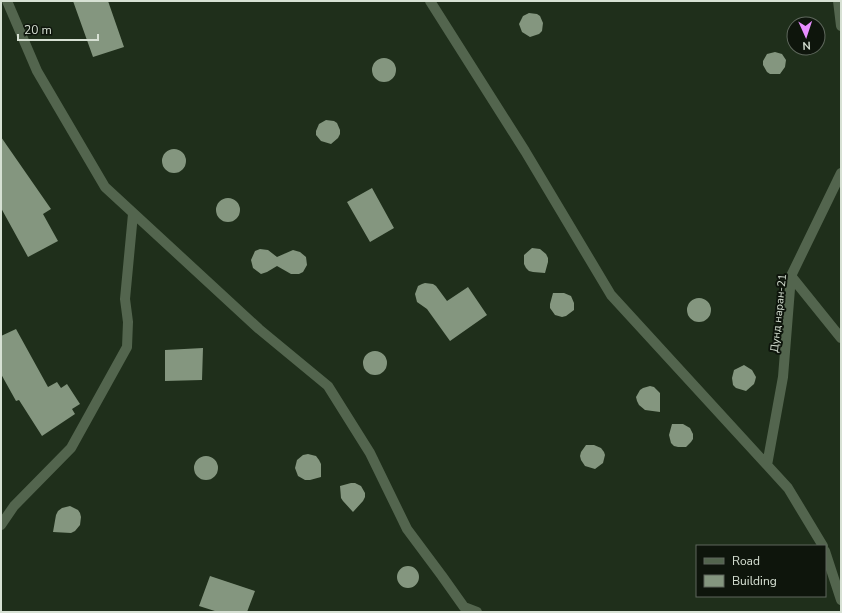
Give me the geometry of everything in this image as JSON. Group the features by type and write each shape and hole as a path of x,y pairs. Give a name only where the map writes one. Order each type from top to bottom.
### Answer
{"street":[{"path":"8,1 37,71 105,187 259,329 328,386 370,453 407,529 464,607 477,612"},
{"path":"430,1 528,157 611,295 788,488 822,545"},
{"path":"838,1 841,26"},
{"name":"Дунд наран-21","path":"767,465 783,377 791,276 841,173"},
{"path":"1,525 14,506 71,448 126,347 128,322 125,299 133,214"},
{"path":"791,276 841,338"},
{"path":"826,555 841,600"}],"building":[{"path":"73,1 108,1 124,47 93,57"},
{"path":"529,13 540,16 543,23 542,31 539,34 530,37 522,32 519,24 523,16"},
{"path":"775,52 782,54 786,60 785,67 780,74 770,74 763,65 763,61 767,54"},
{"path":"384,58 389,59 395,65 395,75 389,81 384,82 379,81 373,75 372,70 373,65 379,59"},
{"path":"326,120 337,123 340,130 338,138 331,144 321,141 316,135 319,124"},
{"path":"1,137 51,209 43,214 58,241 28,257 1,208"},
{"path":"174,149 179,150 185,156 185,166 179,172 174,173 169,172 163,166 162,161 163,156 169,150"},
{"path":"372,188 394,228 370,242 347,202"},
{"path":"228,198 233,199 239,205 239,215 233,221 228,222 223,221 217,215 216,210 217,205 223,199"},
{"path":"532,248 540,249 546,254 548,262 545,273 529,271 526,268 524,264 524,255"},
{"path":"260,249 268,250 277,257 293,250 300,252 306,257 307,265 303,272 299,274 291,274 277,266 261,274 253,268 251,260 255,251"},
{"path":"425,283 436,286 447,301 468,287 487,315 450,341 427,309 417,302 415,294 418,286"},
{"path":"553,293 564,293 571,296 574,303 574,310 566,316 562,317 555,315 550,308"},
{"path":"699,298 704,299 710,305 710,315 704,321 699,322 694,321 688,315 687,310 688,305 694,299"},
{"path":"16,329 48,387 57,382 61,388 67,384 80,404 72,409 75,414 42,436 19,400 16,401 1,374 1,336"},
{"path":"203,348 202,380 165,381 165,350"},
{"path":"375,351 380,352 386,358 386,368 380,374 375,375 370,374 364,368 363,363 364,358 370,352"},
{"path":"744,365 752,370 756,377 754,384 746,391 736,388 733,385 732,378 734,370"},
{"path":"650,386 654,387 660,393 660,412 645,410 637,401 636,397 640,390"},
{"path":"672,424 683,424 690,428 693,434 693,439 686,447 674,446 671,443 669,435"},
{"path":"586,445 594,445 601,448 604,452 605,455 603,463 595,469 585,466 581,460 581,452"},
{"path":"308,454 316,456 319,460 321,464 321,477 305,480 298,476 295,468 297,460 303,455"},
{"path":"206,456 211,457 217,463 217,473 211,479 206,480 201,479 195,473 194,468 195,463 201,457"},
{"path":"351,483 361,486 365,493 363,501 353,512 341,498 340,486"},
{"path":"70,506 78,510 80,513 80,525 71,533 53,532 58,511 62,508"},
{"path":"408,566 416,569 419,577 416,585 408,588 400,585 397,577 400,569"},
{"path":"210,576 255,591 247,612 218,612 199,606"}]}
